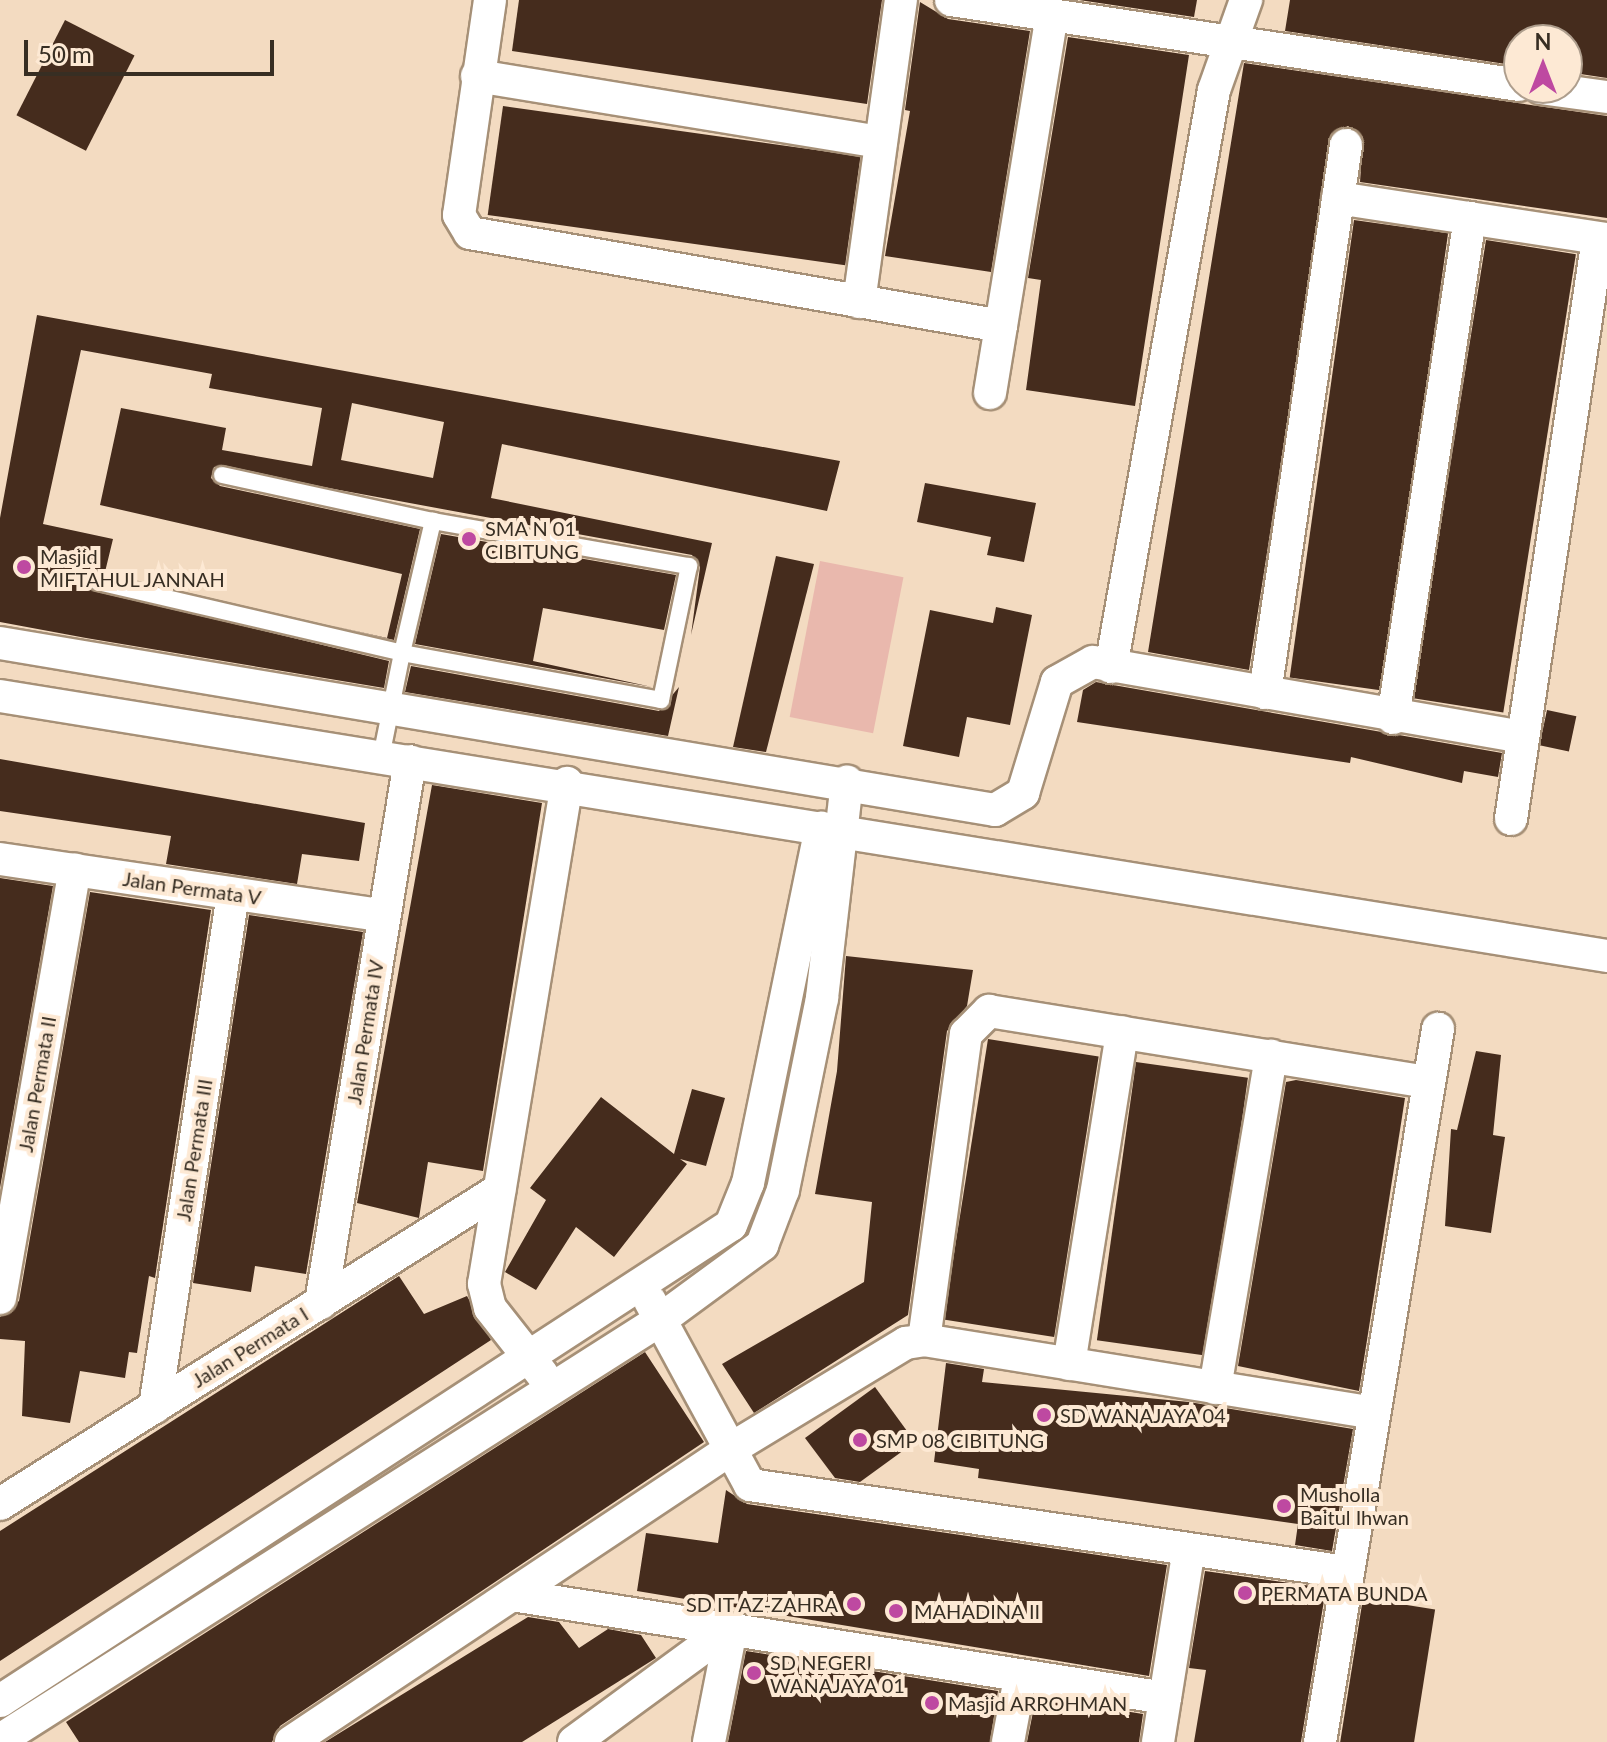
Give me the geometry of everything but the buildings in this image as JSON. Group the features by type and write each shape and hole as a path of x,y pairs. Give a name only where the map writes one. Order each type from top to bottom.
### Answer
{"street":[{"path":"490,0 459,215 470,233 1001,326"},
{"path":"859,302 901,0"},
{"path":"951,0 1503,83"},
{"path":"1111,667 1214,90 1235,44 1246,0"},
{"path":"990,393 1052,16"},
{"path":"477,76 881,142"},
{"path":"1583,94 1607,97"},
{"path":"1265,693 1346,145"},
{"path":"1338,198 1602,238 1511,819"},
{"path":"1393,718 1470,218"},
{"path":"0,643 847,781 995,810 1012,804 1023,793 1057,682 1082,664 1522,737"},
{"path":"0,696 567,783 832,831 1607,956"},
{"name":"Jalan Permata IV","path":"321,1303 384,916 395,759"},
{"path":"0,1701 731,1225 748,1183 790,990 847,781"},
{"path":"551,1386 484,1294 567,783"},
{"path":"0,1740 551,1386 660,1320 762,1245 783,1190 822,998 832,831"},
{"name":"Jalan Permata V","path":"0,859 384,916"},
{"name":"Jalan Permata II","path":"0,1298 75,870"},
{"name":"Jalan Permata III","path":"155,1407 233,894"},
{"path":"790,990 822,998"},
{"path":"924,1340 969,1027 989,1011 1428,1082"},
{"path":"1320,1742 1438,1029"},
{"path":"1069,1364 1122,1032"},
{"path":"1215,1388 1271,1056"},
{"path":"748,1183 783,1190"},
{"name":"Jalan Permata I","path":"0,1504 499,1190"},
{"path":"640,1284 734,1447 750,1485 769,1492 1346,1572"},
{"path":"291,1742 734,1447 886,1353 924,1340 1374,1413"},
{"path":"1158,1742 1189,1549"},
{"path":"512,1595 726,1634 1165,1698"},
{"path":"115,1626 132,1655"},
{"path":"574,1742 726,1634"},
{"path":"709,1742 726,1634"},
{"path":"1008,1742 1020,1678"}],"lane":[{"path":"98,582 402,653 648,702 668,690 692,576 680,559 433,521 222,475"},
{"path":"395,759 391,707 433,521"}],"shaded area":[{"path":"820,561 903,577 873,733 790,717"}],"place":[{"name":"SMA N 01 CIBITUNG","path":"469,539"},
{"name":"Masjid MIFTAHUL JANNAH","path":"24,567"},
{"name":"SD WANAJAYA 04","path":"1044,1415"},
{"name":"SMP 08 CIBITUNG","path":"860,1440"},
{"name":"Musholla Baitul Ihwan","path":"1284,1506"},
{"name":"PERMATA BUNDA","path":"1245,1593"},
{"name":"SD IT AZ-ZAHRA","path":"854,1604"},
{"name":"MAHADINA II","path":"896,1611"},
{"name":"SD NEGERI WANAJAYA 01","path":"754,1673"},
{"name":"Masjid ARROHMAN","path":"932,1703"}]}
